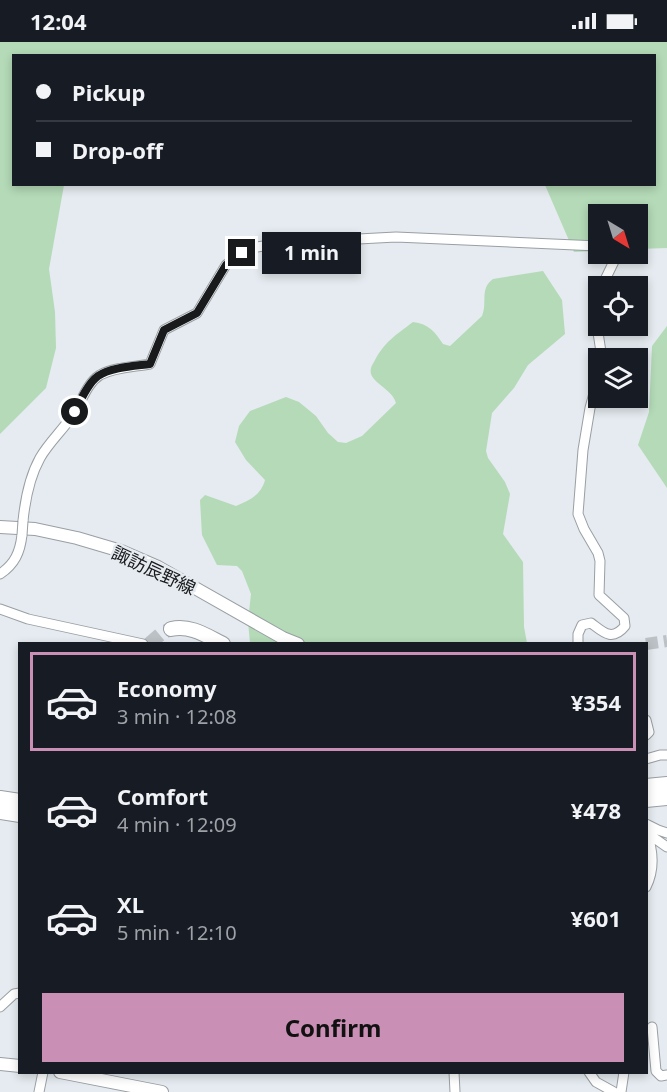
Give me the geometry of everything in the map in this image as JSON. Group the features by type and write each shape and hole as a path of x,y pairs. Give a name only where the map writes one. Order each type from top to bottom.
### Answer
{"highway":[{"path":"205,642 192,637 172,634 179,628 195,629 219,642"},
{"path":"648,779 667,776"},
{"path":"648,786 667,783"},
{"path":"0,798 18,801"},
{"path":"648,800 667,798"},
{"path":"0,813 18,815"}],"main road":[{"name":"諏訪辰野線","path":"0,527 35,530 76,538 121,551 158,567 293,642"},
{"path":"0,1064 18,1066"},
{"path":"70,1074 162,1092"}],"street":[{"path":"0,574 9,568 16,557 21,542 25,504 40,458 75,412 86,391 98,376 116,369 150,364 164,330 197,313 226,265 242,253 257,247 283,243 396,237 588,246"},
{"path":"579,642 578,634 582,625 591,623 612,635 620,633 625,626 624,618 599,595 600,561 598,553 578,514 583,450 590,408"},
{"path":"0,609 28,619 134,642"},
{"path":"648,758 667,755"},
{"path":"648,825 667,833"},
{"path":"648,833 667,847"},
{"path":"648,835 652,845 652,873 648,882"},
{"path":"0,1007 14,994 18,993"},
{"path":"650,1034 656,1071 661,1076 667,1075"},
{"path":"39,1092 43,1074"},
{"path":"454,1074 455,1092"},
{"path":"590,1074 596,1082 614,1092"},
{"path":"621,1092 624,1074"}],"green space":[{"path":"0,42 667,42 667,248 648,249 648,204 588,204 588,251 574,252 545,186 656,186 656,54 12,54 12,186 64,186 49,269 55,312 56,348 46,388 0,434"},
{"path":"543,271 562,300 565,334 528,365 514,388 492,413 486,451 510,494 503,534 523,562 524,627 527,642 250,642 248,621 251,594 242,571 237,566 217,565 202,535 200,500 205,495 236,506 261,490 265,480 246,460 235,442 239,426 250,411 286,397 299,402 316,416 328,433 338,442 346,443 362,436 396,403 371,373 372,366 382,349 413,322 427,327 443,344 450,346 482,316 486,287 493,279"},
{"path":"667,326 667,488 638,445 649,412 652,346"}],"tunnel":[{"path":"151,642 171,629"},
{"path":"648,644 667,641"}],"route":[{"path":"75,412 86,391 98,376 116,369 150,364 164,330 197,313 221,271 242,253"}]}
